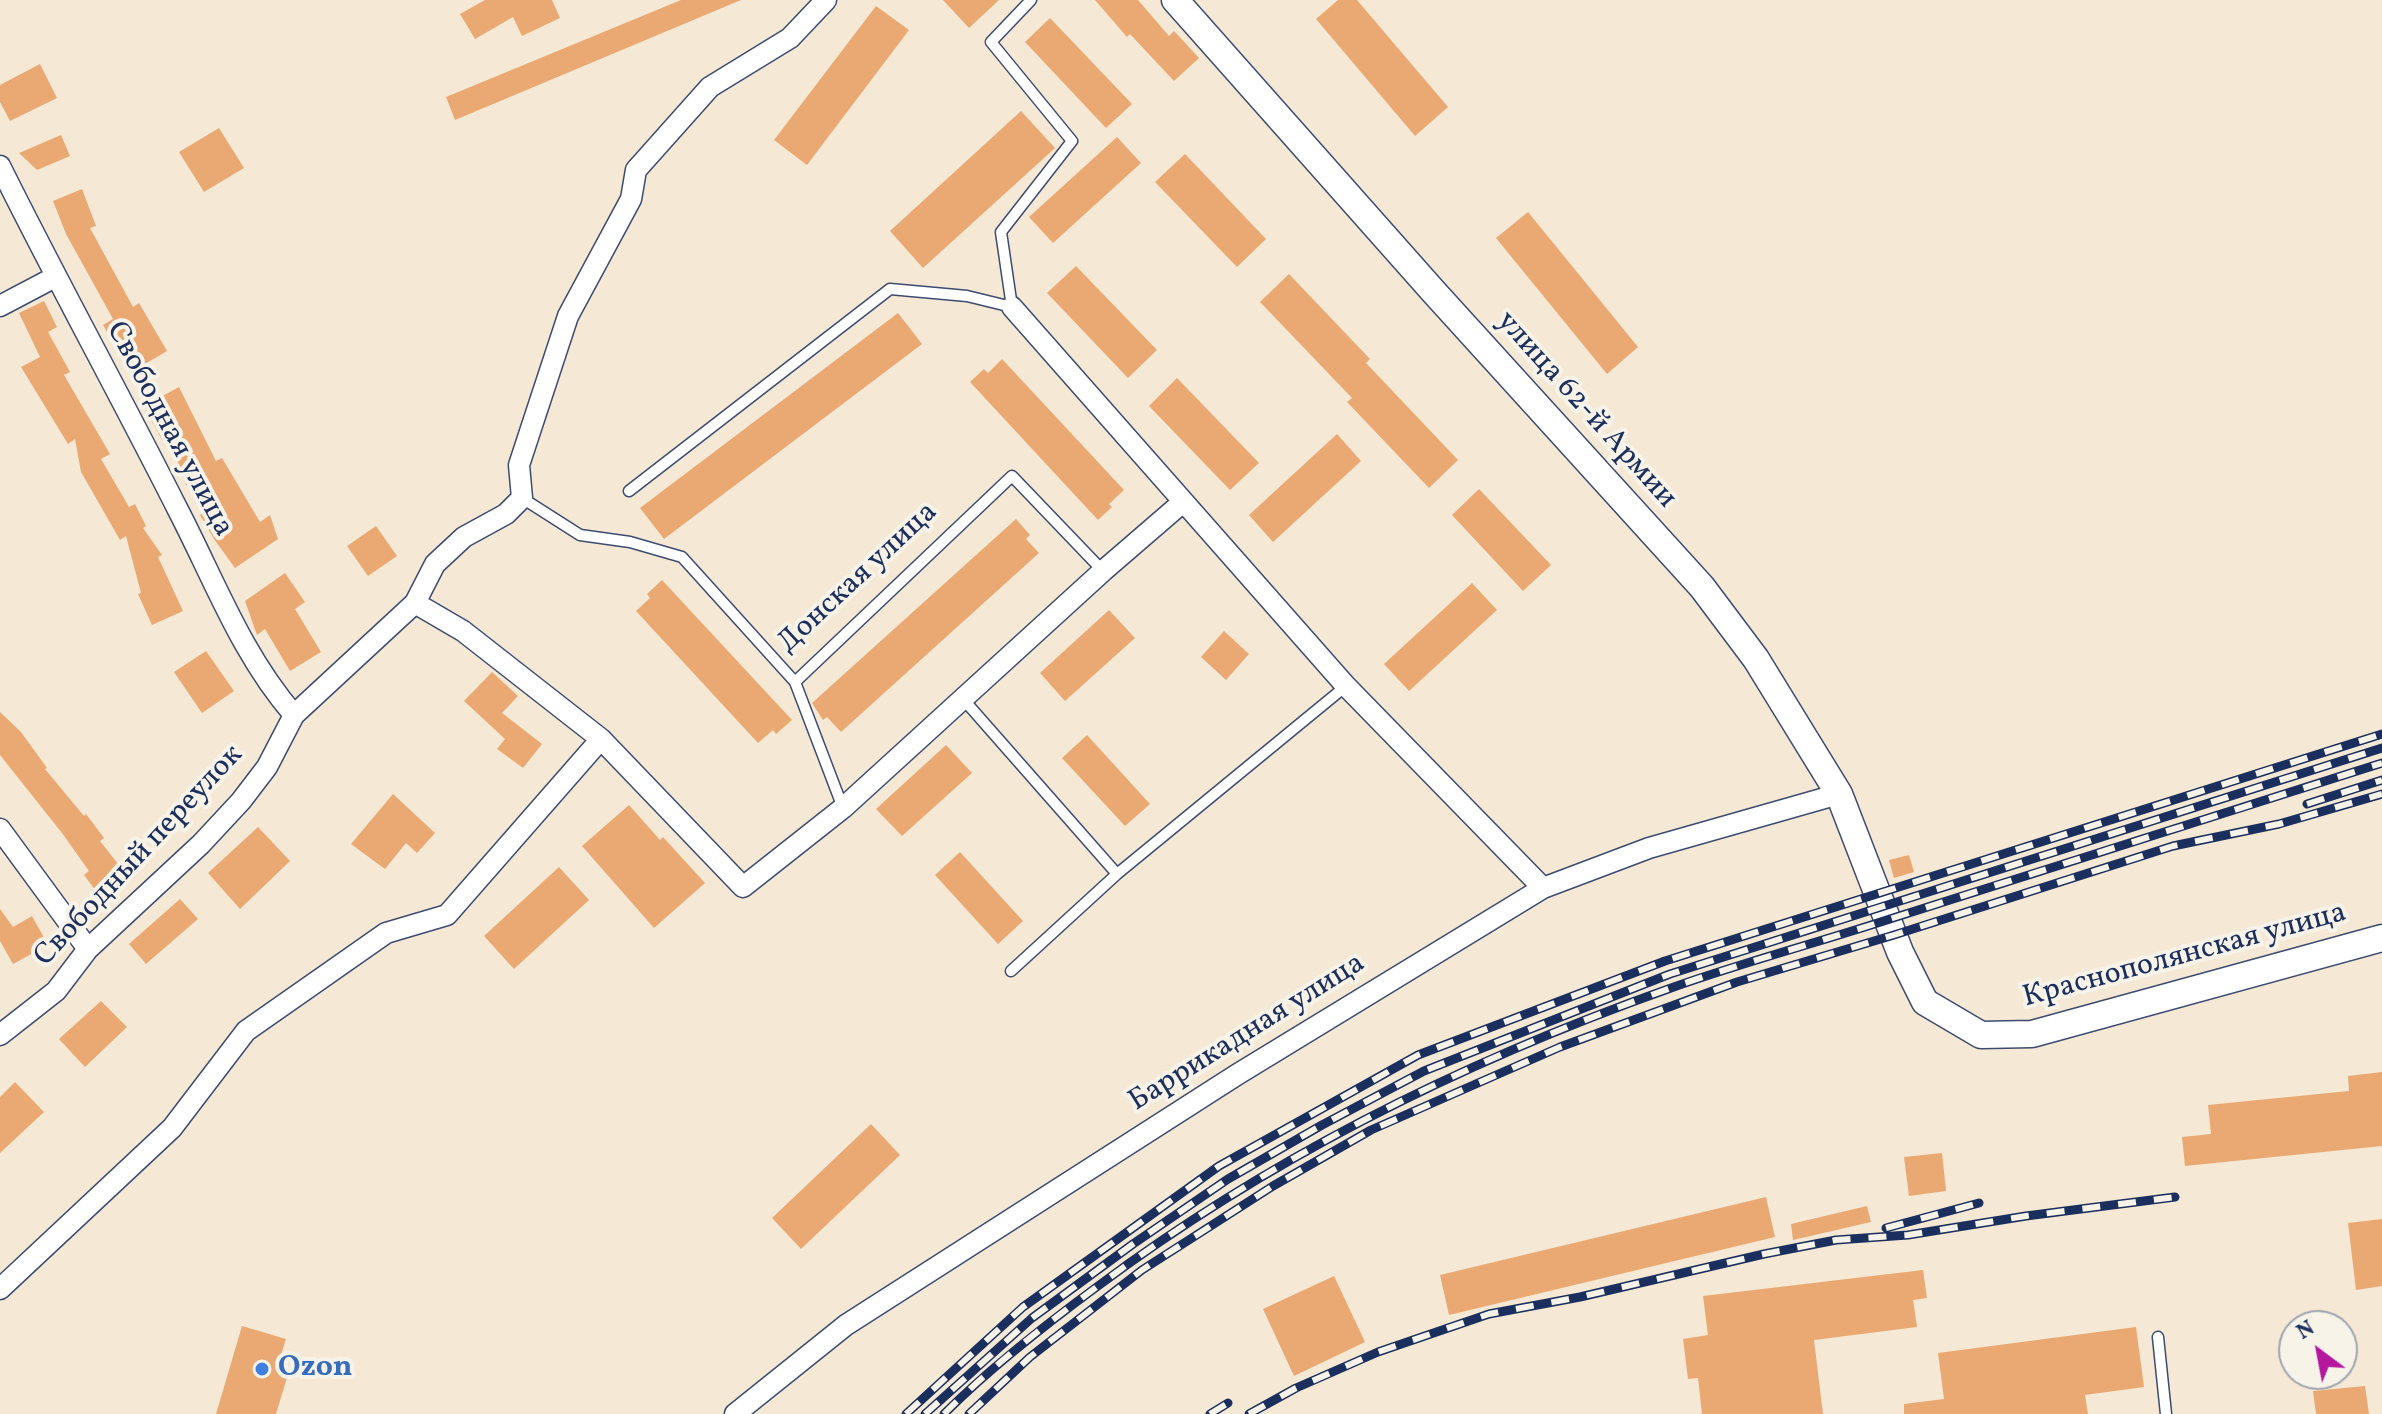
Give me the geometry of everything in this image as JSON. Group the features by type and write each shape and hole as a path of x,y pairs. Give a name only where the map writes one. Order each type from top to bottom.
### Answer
{"street":[{"path":"522,498 519,465 568,316 631,199 636,170 710,87 790,38 826,0"},
{"name":"улица 62-й Армии","path":"1175,0 1433,291 1702,587 1756,659 1839,794 1883,908"},
{"name":"Свободная улица","path":"0,166 178,509 247,652 294,715"},
{"path":"0,306 55,277"},
{"path":"1012,307 1346,686 1543,888"},
{"name":"Свободный переулок","path":"0,1035 56,991 88,949 201,844 241,801 267,767 294,715 415,603 435,564 464,537 506,514 522,498"},
{"path":"415,603 463,631 601,739 743,887 843,808 1183,502"},
{"path":"0,1289 172,1128 246,1031 386,933 447,915 601,739"},
{"name":"Баррикадная улица","path":"735,1414 846,1325 1251,1065 1543,888 1649,848 1839,794"},
{"path":"0,829 88,949"},
{"name":"Краснополянская улица","path":"1883,908 1925,1002 1981,1035 2032,1034 2382,938"}],"lane":[{"path":"629,491 890,289 967,296 1012,307 1001,232 1072,141 991,42 1031,0"},
{"name":"Донская улица","path":"522,498 580,535 630,542 682,557 795,682 1012,476 1103,571"},
{"path":"795,682 843,808"},
{"path":"1011,971 1117,874 1346,686"},
{"path":"964,700 1117,874"},
{"path":"2158,1337 2166,1414"}],"building":[{"path":"485,0 552,0 560,18 522,36 513,17 475,39 460,14"},
{"path":"681,0 741,0 455,120 446,97"},
{"path":"943,0 999,0 969,28"},
{"path":"1095,0 1138,0 1169,36 1174,31 1199,58 1174,81 1130,34 1127,37"},
{"path":"1338,0 1357,0 1448,107 1415,136 1316,19"},
{"path":"876,6 909,30 807,165 774,140"},
{"path":"1050,18 1132,104 1106,128 1025,42"},
{"path":"40,64 57,98 10,121 0,102 0,85"},
{"path":"1021,111 1055,148 923,268 890,231"},
{"path":"219,128 244,168 204,192 179,152"},
{"path":"61,135 70,156 37,170 19,153"},
{"path":"1117,137 1141,163 1053,243 1029,217"},
{"path":"1185,154 1266,239 1237,267 1155,182"},
{"path":"82,189 96,226 90,228 133,307 139,303 167,351 131,372 103,325 113,319 66,234 53,201"},
{"path":"1528,212 1638,347 1607,374 1496,238"},
{"path":"1076,266 1157,350 1128,378 1047,293"},
{"path":"1289,274 1370,359 1366,363 1458,460 1429,488 1347,402 1352,398 1260,302"},
{"path":"44,301 57,327 48,332 70,372 64,375 110,454 101,459 129,507 135,504 146,526 143,528 162,555 158,557 183,611 152,625 138,594 141,593 126,536 120,540 81,472 75,439 68,444 21,367 40,357 19,313"},
{"path":"898,313 922,344 664,539 640,508"},
{"path":"1002,359 1124,490 1098,520 970,382 984,369 988,373"},
{"path":"1177,378 1259,463 1230,490 1149,406"},
{"path":"179,387 216,461 222,458 260,522 270,515 278,539 235,568 200,515 203,513 184,481 187,479 144,406"},
{"path":"1337,434 1361,461 1273,542 1249,515"},
{"path":"1479,489 1551,565 1523,591 1452,515"},
{"path":"1016,519 1030,535 1026,539 1039,553 841,732 827,717 823,720 812,703"},
{"path":"376,526 397,556 368,576 347,546"},
{"path":"285,573 305,602 295,609 321,652 290,671 265,629 257,635 245,601"},
{"path":"662,580 792,720 776,734 773,730 758,743 636,611 650,598 647,594"},
{"path":"1472,583 1497,610 1409,691 1384,664"},
{"path":"1109,610 1135,638 1065,701 1040,673"},
{"path":"1224,631 1249,654 1226,680 1201,657"},
{"path":"206,651 234,691 202,713 174,672"},
{"path":"492,672 518,696 502,713 542,744 523,768 497,749 505,739 464,701"},
{"path":"0,712 21,732 45,769 84,816 86,814 104,838 100,841 126,874 99,895 84,875 89,871 0,755"},
{"path":"1087,735 1150,804 1125,826 1062,758"},
{"path":"946,745 972,773 902,836 876,809"},
{"path":"393,794 435,833 417,853 406,843 385,869 351,844"},
{"path":"629,805 705,883 654,928 582,846"},
{"path":"258,827 290,861 240,909 208,873"},
{"path":"960,852 1023,921 998,944 935,875"},
{"path":"1909,855 1914,872 1894,878 1889,860"},
{"path":"559,867 589,900 514,969 484,936"},
{"path":"180,899 198,919 146,964 129,944"},
{"path":"0,909 13,927 32,916 48,945 13,964 0,941"},
{"path":"101,1001 127,1027 85,1067 59,1039"},
{"path":"2382,1072 2382,1146 2185,1166 2182,1137 2211,1134 2208,1105 2349,1091 2348,1076"},
{"path":"15,1082 44,1112 0,1153 0,1097"},
{"path":"871,1124 900,1155 801,1249 772,1218"},
{"path":"1942,1153 1946,1191 1909,1196 1904,1157"},
{"path":"1766,1197 1775,1237 1449,1315 1440,1275"},
{"path":"1867,1206 1871,1222 1793,1240 1791,1224"},
{"path":"2382,1219 2382,1286 2356,1290 2348,1223"},
{"path":"1923,1270 1927,1298 1913,1300 1917,1327 1814,1340 1823,1414 1702,1414 1698,1378 1688,1379 1683,1339 1708,1335 1703,1296"},
{"path":"1334,1276 1365,1342 1294,1376 1263,1309"},
{"path":"242,1326 286,1339 277,1368 289,1371 276,1414 216,1414"},
{"path":"2136,1327 2144,1387 2085,1395 2088,1414 1904,1414 1904,1404 1944,1399 1938,1353"},
{"path":"2365,1386 2369,1414 2316,1414 2313,1391 2358,1390 2358,1387"}],"railway":[{"path":"906,1414 1023,1307 1219,1166 1418,1055 1665,961 2382,734"},
{"path":"925,1414 1032,1318 1133,1244 1228,1179 1424,1071 1670,974 2382,748"},
{"path":"944,1414 1038,1331 1164,1239 1302,1154 1446,1080 1595,1016 1699,979 2382,763"},
{"path":"2307,804 2382,780"},
{"path":"969,1414 1030,1357 1142,1270 1273,1186 1371,1130 1560,1047 1737,982 2173,846 2279,824 2382,794"},
{"path":"1249,1414 1296,1388 1378,1352 1489,1314 1836,1240 1908,1235 2175,1197"},
{"path":"1886,1228 1979,1203"},
{"path":"1210,1414 1228,1403"}],"place":[{"name":"Ozon","path":"262,1369"}]}
